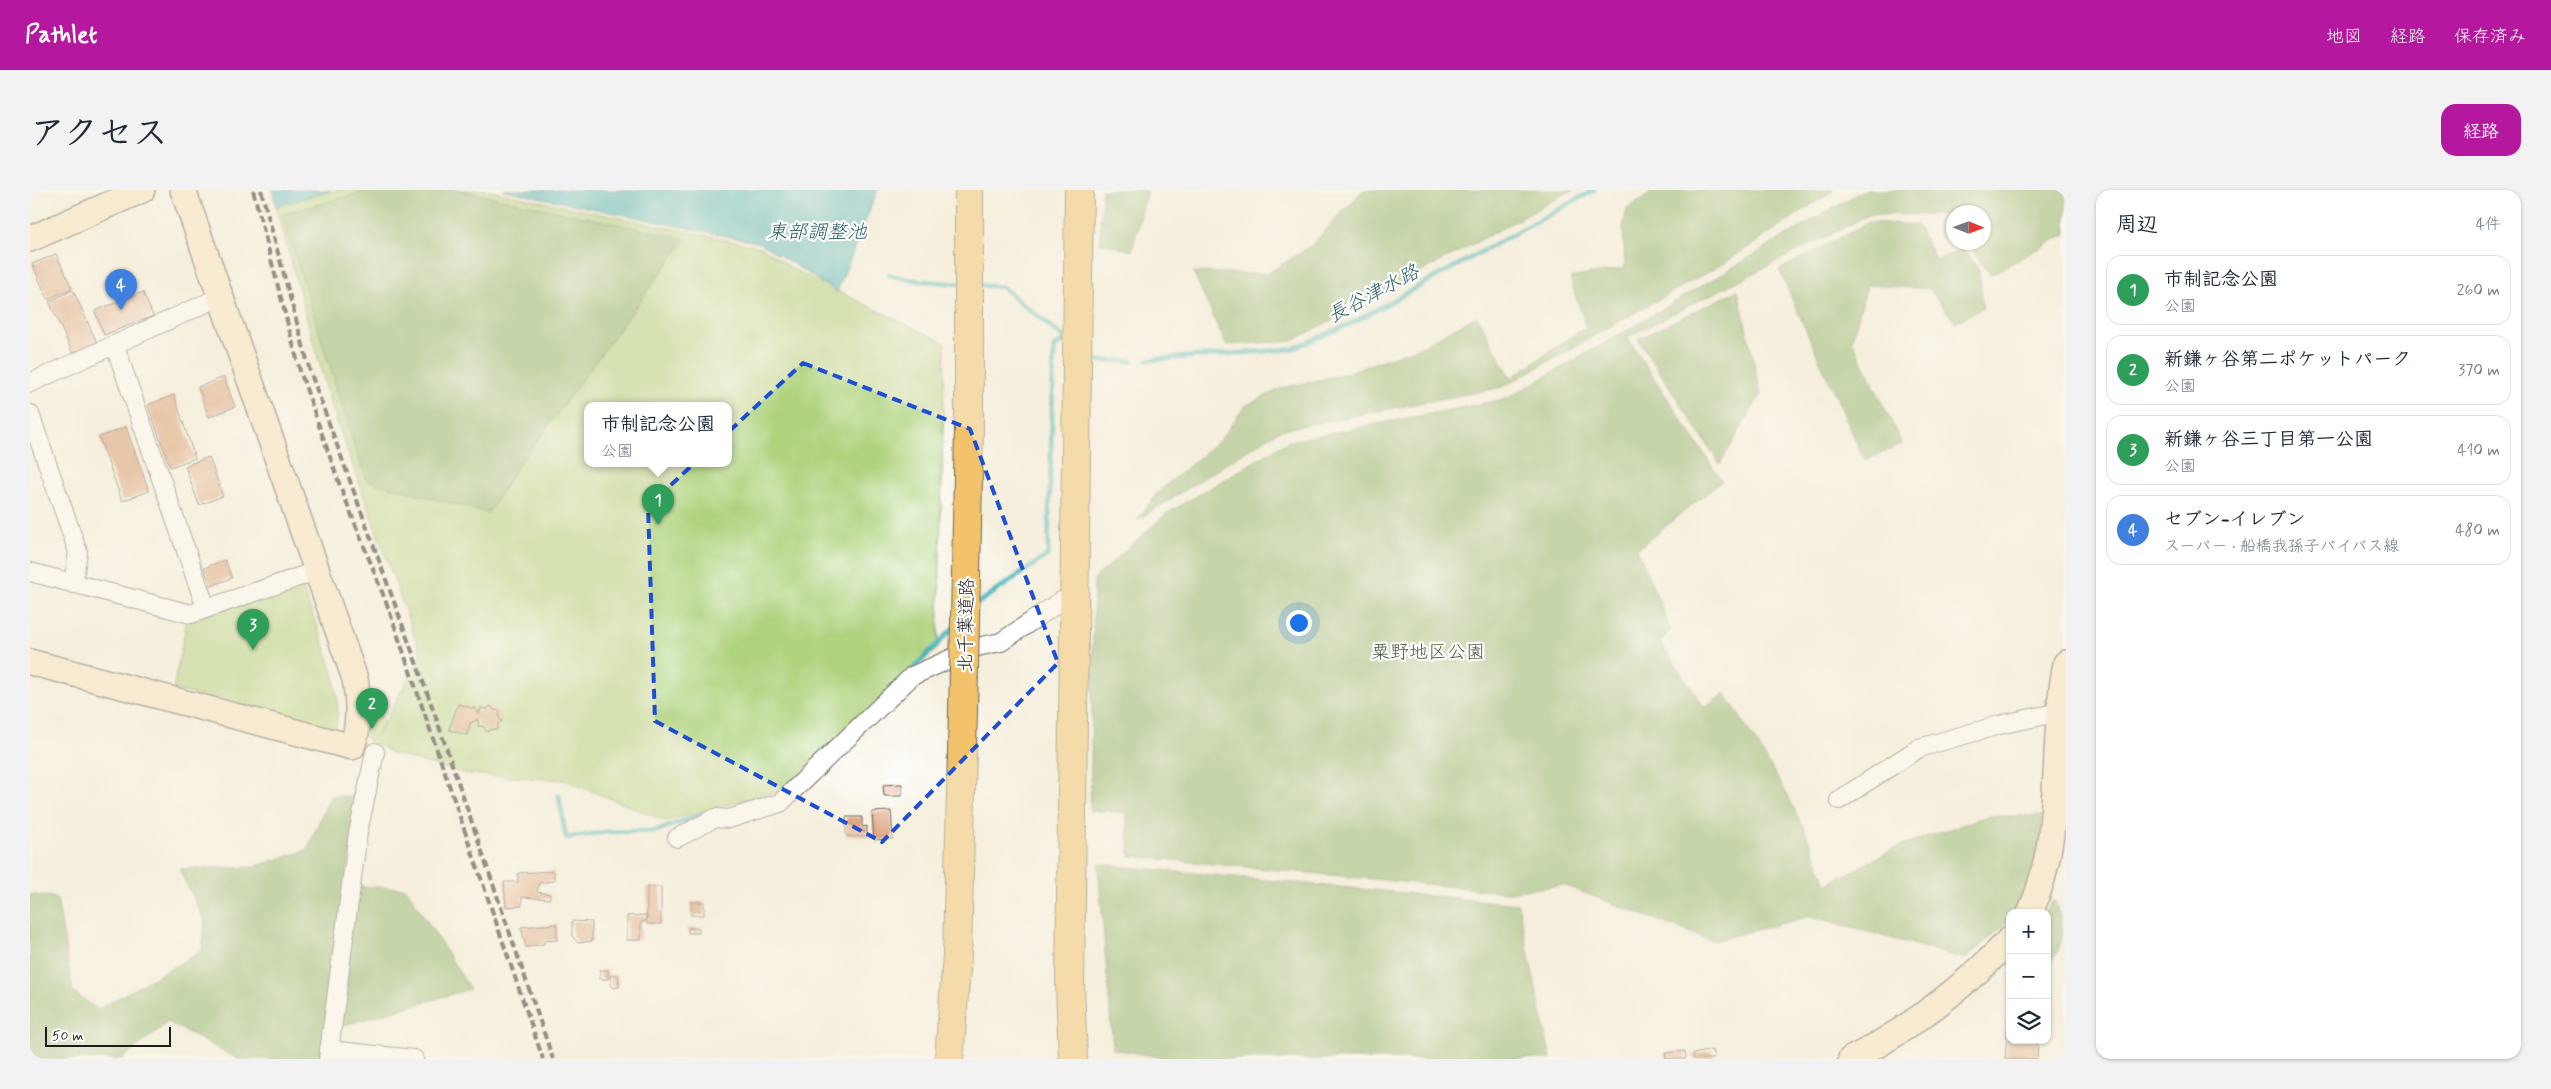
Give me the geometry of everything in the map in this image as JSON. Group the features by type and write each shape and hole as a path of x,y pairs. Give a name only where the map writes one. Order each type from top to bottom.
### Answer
{"highway":[{"name":"北千葉道路","path":"949,1059 957,956 964,670 969,428 969,190"},
{"path":"1073,1059 1070,985 1079,193"}],"street":[{"path":"30,239 142,190"},
{"path":"184,190 319,570 355,679 359,723 371,751 328,1054 414,1059"},
{"path":"30,383 222,296"},
{"path":"115,346 206,608"},
{"path":"30,414 78,552 73,584"},
{"path":"30,572 191,614 319,570"},
{"path":"678,838 715,818 729,819 780,804 912,676 977,647 1002,642 1061,601"},
{"path":"30,662 371,751"},
{"path":"2032,909 2042,887 2052,839 2060,712 2066,663"},
{"path":"1839,800 1919,748 1999,724 2060,712"},
{"path":"1851,1059 1907,1025 1984,966 2006,943"}],"highlighted area":[{"path":"803,363 970,429 1058,663 882,842 655,721 648,506"}],"green space":[{"path":"337,190 486,190 761,247 796,271 945,343 938,648 780,791 666,821 564,780 466,774 393,754 375,743 373,744 364,736 367,699 384,722 378,735 421,654 330,402 276,206"},
{"path":"372,190 459,190 686,239 516,469 488,513 368,481 361,466 282,214"},
{"path":"1102,190 1147,190 1132,251 1100,243"},
{"path":"1363,190 1573,190 1293,341 1226,345 1193,272 1267,274 1312,245"},
{"path":"1656,190 1834,190 1731,259 1503,387 1280,430 1137,520 1158,492 1220,440 1245,406 1282,388 1340,375 1418,348 1477,316 1511,378 1586,327 1570,278 1625,268 1623,227 1627,209"},
{"name":"粟野地区公園","path":"1868,190 2066,190 2066,234 1990,275 1973,250 1991,250 1991,205 1946,205 1946,214 1869,215 1627,337 1722,481 1637,549 1671,630 1660,642 1705,708 1725,693 1795,810 1817,859 1826,885 1899,846 1988,816 2042,816 2039,851 2023,909 2006,909 2006,923 1965,959 1811,916 1713,941 1563,885 1508,892 1130,856 1126,812 1090,811 1094,579 1166,514 1289,441 1506,399 1624,332 1855,195"},
{"path":"1869,222 1917,225 1936,260 1964,250 1979,270 1983,308 1955,322 1930,289 1867,285 1852,340 1902,444 1865,461 1779,270"},
{"path":"1738,290 1761,394 1720,464 1638,339"},
{"path":"296,585 303,589 328,656 336,692 336,727 329,731 173,689 187,620"},
{"path":"330,796 357,796 346,886 406,888 470,989 341,1026 332,1059 238,1059 168,1022 122,1059 30,1059 30,894 57,898 73,992 98,1009 202,951 205,921 179,869 253,867 307,850"},
{"path":"1098,864 1518,904 1551,1059 1451,1057 1430,1059 1171,1059 1113,1049"},
{"path":"2054,900 2062,927 2059,947 2051,963 2051,909 2046,909"}],"water":[{"path":"272,190 331,190 276,206"},
{"name":"東部調整池","path":"503,190 878,190 837,292 760,243"}],"building":[{"path":"56,254 72,288 48,299 32,264"},
{"path":"73,290 97,343 73,354 49,301"},
{"path":"143,292 153,316 104,335 95,311"},
{"path":"224,377 235,407 209,417 198,387"},
{"path":"174,395 195,458 170,467 148,405"},
{"path":"126,427 149,491 122,501 99,437"},
{"path":"209,457 223,496 199,505 185,466"},
{"path":"225,560 232,578 211,586 204,568"},
{"path":"458,704 476,709 479,715 481,708 487,709 491,706 494,710 500,711 499,717 502,721 498,724 497,730 492,729 487,732 484,727 478,726 478,719 470,723 467,735 449,730"},
{"path":"902,784 902,796 884,796 883,785"},
{"path":"891,811 893,839 874,840 872,812"},
{"path":"846,817 862,817 862,827 867,826 867,837 846,836"},
{"path":"554,871 554,881 539,883 537,892 550,894 550,899 522,897 522,906 506,907 504,882 518,882 518,873"},
{"path":"647,887 661,887 661,924 647,924"},
{"path":"691,902 704,902 704,915 691,915"},
{"path":"646,915 646,921 641,922 641,940 627,940 627,916"},
{"path":"572,921 592,922 592,941 578,943 572,936"},
{"path":"557,924 557,940 544,941 544,944 526,947 521,927"},
{"path":"688,928 699,928 699,933 688,933"},
{"path":"600,970 608,970 608,979 600,979"},
{"path":"610,975 618,975 619,987 612,988"},
{"path":"2006,1044 2038,1044 2037,1059 2005,1059"},
{"path":"1712,1050 1714,1059 1693,1059 1693,1054"},
{"path":"1685,1051 1686,1059 1666,1059 1665,1053"}],"waterway":[{"name":"長谷津水路","path":"1148,360 1292,349 1352,323 1594,190"},
{"name":"長谷津水路","path":"889,275 912,280 960,284"},
{"name":"長谷津水路","path":"978,285 1002,287 1068,341"},
{"path":"974,606 1048,555 1054,347 1066,340"},
{"name":"長谷津水路","path":"1085,353 1098,361 1131,361"},
{"path":"915,667 954,627"},
{"path":"559,796 566,838 605,832 656,831 714,810"}],"railway":[{"path":"253,190 300,371 339,483 388,607 543,1059"},
{"path":"261,190 310,371 433,709 553,1059"}],"place":[{"name":"セブン-イレブン","path":"121,310"},
{"name":"市制記念公園","path":"658,525"},
{"name":"新鎌ヶ谷三丁目第一公園","path":"253,650"},
{"name":"新鎌ヶ谷第二ポケットパーク","path":"372,729"}]}
